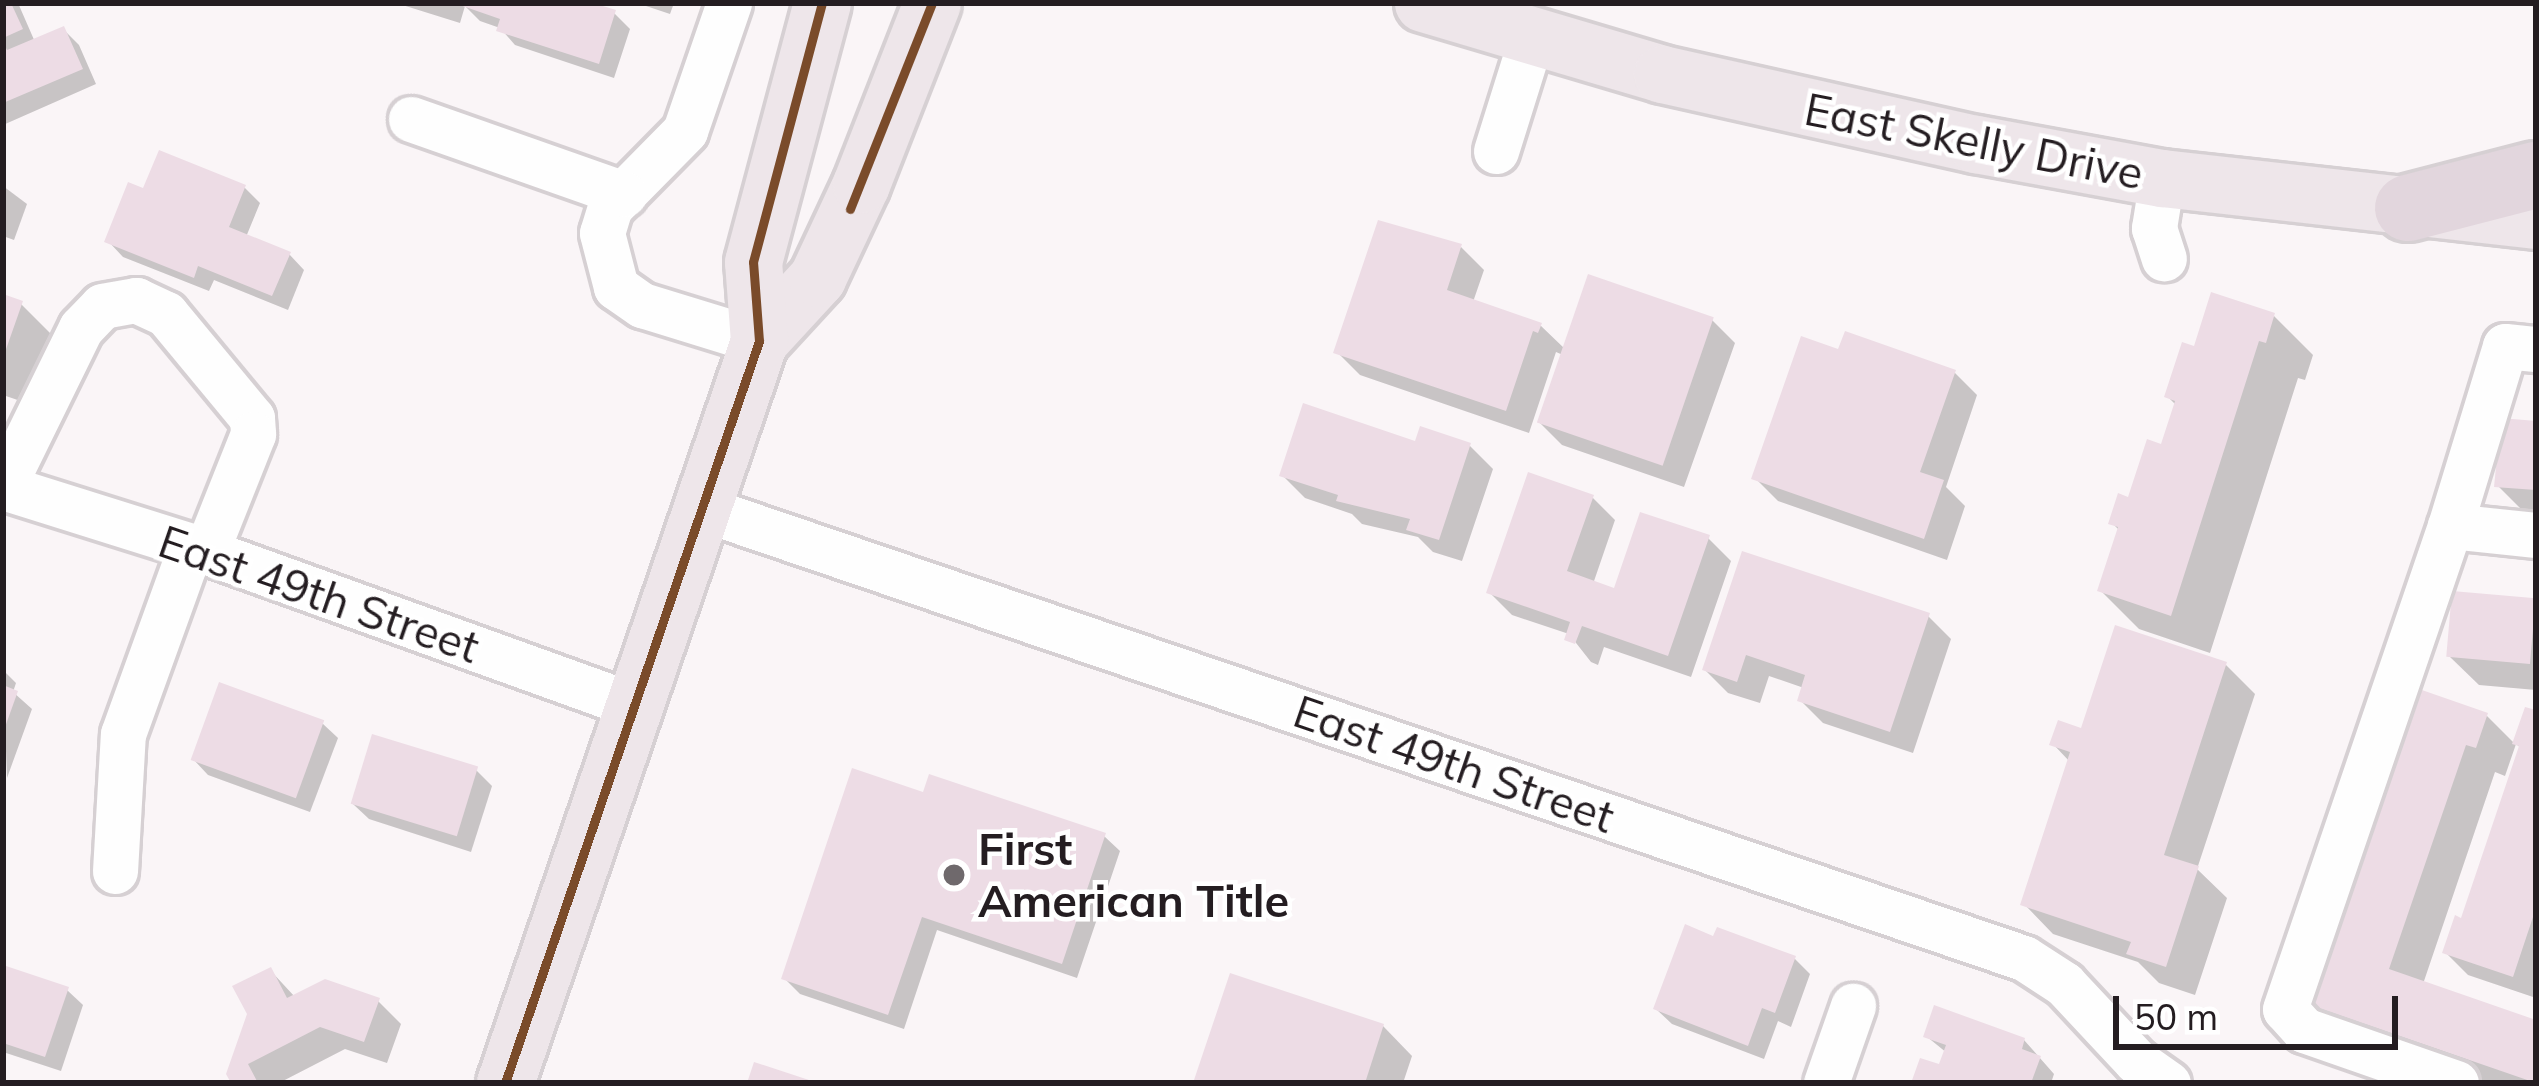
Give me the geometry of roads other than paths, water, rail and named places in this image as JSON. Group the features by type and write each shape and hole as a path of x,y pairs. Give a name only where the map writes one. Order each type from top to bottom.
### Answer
{"highway":[{"path":"2408,208 2536,175"}],"main road":[{"path":"759,341 752,262 822,3"},
{"path":"505,1083 759,341 817,278 861,184 932,3"},
{"name":"East Skelly Drive","path":"1423,3 1807,109 2162,178 2536,220"}],"street":[{"path":"730,3 685,131 610,207 602,233 606,263 616,286 642,305 759,341"},
{"path":"1496,151 1532,36"},
{"path":"411,119 624,194"},
{"path":"2162,178 2154,228 2164,258"},
{"path":"3,487 81,328 102,306 136,300 166,314 252,418 253,434 198,549 123,734 115,871"},
{"path":"2456,1083 2304,1030 2284,1009 2450,526 2505,346 2536,350"},
{"name":"East 49th Street","path":"3,487 198,549 634,705"},
{"name":"East 49th Street","path":"701,508 2024,958 2064,984 2136,1061 2168,1083"},
{"path":"2450,526 2536,535"},
{"path":"1826,1083 1853,1006"}],"place":[{"name":"First American Title","path":"954,875"}]}
